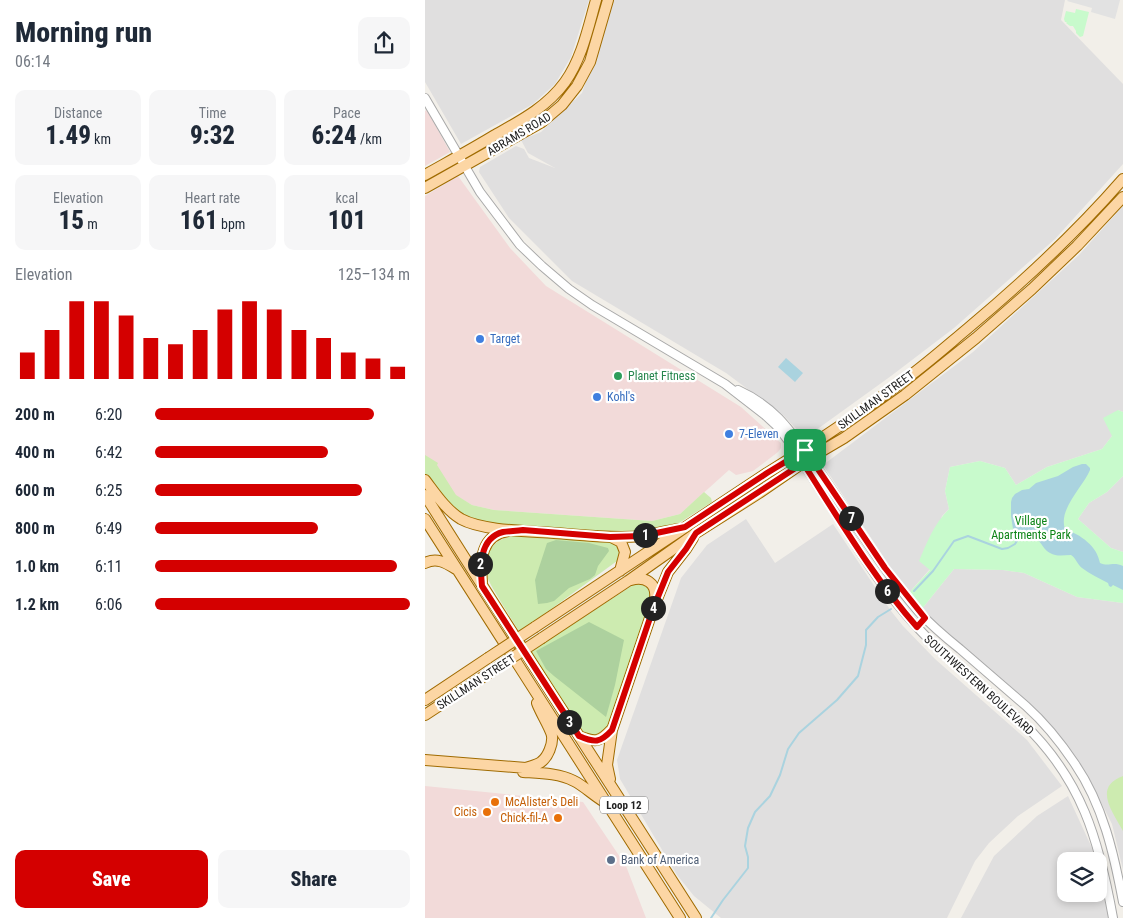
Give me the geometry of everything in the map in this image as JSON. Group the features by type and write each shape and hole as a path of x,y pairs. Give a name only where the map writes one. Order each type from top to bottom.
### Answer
{"main road":[{"name":"ABRAMS ROAD","path":"425,188 545,104 559,90 569,75 582,48 596,0"},
{"name":"ABRAMS ROAD","path":"425,176 542,122 562,105 580,82 590,62 608,0"},
{"path":"569,75 580,82"},
{"name":"SKILLMAN STREET","path":"425,715 729,512 911,375 994,306 1068,238 1123,179"},
{"name":"SKILLMAN STREET","path":"425,700 721,503 804,456 844,438 905,395 977,338 1071,252 1123,197"},
{"path":"425,480 459,518 470,524 610,537 642,536 685,527"},
{"name":"Loop 12","path":"425,495 696,918"},
{"path":"721,503 729,512"},
{"name":"Loop 12","path":"425,519 680,918"},
{"path":"482,586 480,564 487,543 501,532 523,530"},
{"path":"612,785 607,765 612,730 653,609 668,572 696,533"},
{"path":"610,537 621,542 624,548 625,552 620,571"},
{"path":"425,563 441,561 457,569"},
{"path":"628,581 642,578 652,584 656,595 653,609"},
{"path":"425,762 526,768 542,761 548,754 552,735 539,709 532,687"},
{"path":"579,736 589,740 600,740 612,730"},
{"path":"425,762 554,775 573,780 608,805"},
{"path":"659,884 664,881 669,884 681,904 689,908"}],"street":[{"name":"SOUTHWESTERN BOULEVARD","path":"425,98 480,192 520,245 542,266 569,289 592,305 725,384 756,399 787,425 864,557 889,594 932,644 1023,723 1056,759 1074,788 1089,820 1099,852 1113,918"},
{"name":"SOUTHWESTERN BOULEVARD","path":"804,456 909,600 939,632 1027,707 1052,734 1075,764 1085,780 1108,834 1123,902"},
{"path":"864,557 873,551"},
{"path":"917,627 925,618"}],"shaded area":[{"path":"425,0 589,0 571,57 555,84 533,104 461,144 425,82"},
{"path":"612,0 1065,0 1061,20 1123,84 1123,164 1055,239 954,328 805,438 784,416 726,373 572,281 509,218 479,172 480,167 516,146 524,149 529,158 555,168 528,153 521,140 541,132 582,93"},
{"path":"1068,0 1120,0 1115,19 1091,12 1092,8"},
{"path":"427,110 450,152 425,166 425,111"},
{"path":"458,176 510,248 546,286 741,407 781,443 781,448 778,452 753,471 736,475 729,470 680,514 652,521 494,510 472,505 453,494 425,460 425,196"},
{"path":"1123,206 1123,412 1118,410 1112,436 1102,449 1047,467 1016,485 1005,468 980,461 950,467 945,491 949,509 942,516 930,569 908,594 823,465 973,352 1079,255"},
{"path":"1123,476 1123,552 1111,548 1078,519 1089,503 1107,492"},
{"path":"746,519 775,563 833,524 903,626 935,659 1027,740 1062,786 1018,816 989,843 975,861 947,918 721,918 694,896 677,875 620,779 617,760 681,578 707,545"},
{"path":"954,569 1003,570 1024,573 1077,597 1123,603 1123,870 1112,824 1086,773 1033,712 955,645 921,610"},
{"path":"425,786 583,802 626,866 646,918 425,918"},
{"path":"1068,796 1093,852 1057,852 1057,902 1105,902 1109,918 961,918 994,856 1037,816"}],"green space":[{"path":"1076,9 1089,12 1083,36 1080,37 1073,26 1066,23 1064,19 1066,11 1075,13"},
{"name":"Village Apartments Park","path":"1118,410 1123,412 1123,476 1107,492 1089,503 1078,519 1111,548 1123,552 1123,603 1077,597 1024,573 1003,570 954,569 921,610 908,594 930,570 919,561 935,527 949,509 945,491 950,467 980,461 1005,468 1016,485 1047,467 1102,449 1112,436 1103,418"},
{"path":"425,455 438,463 437,465 456,495 472,505 494,510 652,521 680,514 704,492 711,498 712,502 679,523 654,530 609,534 475,522 449,506 425,475"},
{"path":"517,535 612,542 617,546 619,555 617,561 519,631 503,606 486,573 487,558 492,547 498,541"},
{"path":"556,540 589,543 608,548 609,551 598,566 595,575 590,579 569,588 554,601 538,604 535,580 547,543"},
{"path":"642,584 649,589 652,601 608,730 598,739 583,733 531,651 633,585"},
{"path":"589,622 624,640 606,717 546,669 536,651"},
{"path":"1123,776 1123,831 1110,808 1107,793 1109,786"}],"water":[{"path":"786,358 803,373 795,382 778,367"},
{"path":"1082,464 1086,464 1090,470 1068,506 1064,521 1065,529 1077,534 1092,546 1100,563 1123,566 1123,590 1113,585 1109,586 1108,583 1085,570 1071,555 1061,556 1053,554 1046,550 1035,537 1031,536 1021,540 1014,535 1011,502 1015,494"}],"waterway":[{"path":"914,591 933,571 954,541 968,536 1002,549 1015,544 1018,539"},
{"path":"711,918 748,868 745,846 748,828 755,812 770,796 780,775 788,749 799,733 837,700 858,676 866,645 866,630 878,617 891,609"}],"place":[{"name":"Target","path":"480,339"},
{"name":"Planet Fitness","path":"618,376"},
{"name":"Kohl's","path":"597,397"},
{"name":"7-Eleven","path":"729,434"},
{"name":"McAlister's Deli","path":"495,802"},
{"name":"Cicis","path":"487,812"},
{"name":"Chick-fil-A","path":"558,818"},
{"name":"Bank of America","path":"611,860"}],"route":[{"path":"805,450 885,568 925,618 917,627 903,612 864,557 803,463 696,533 668,572 661,587 612,730 600,740 595,741 579,736 482,586 480,564 487,543 501,532 523,530 610,537 642,536 685,527 805,450"}]}
